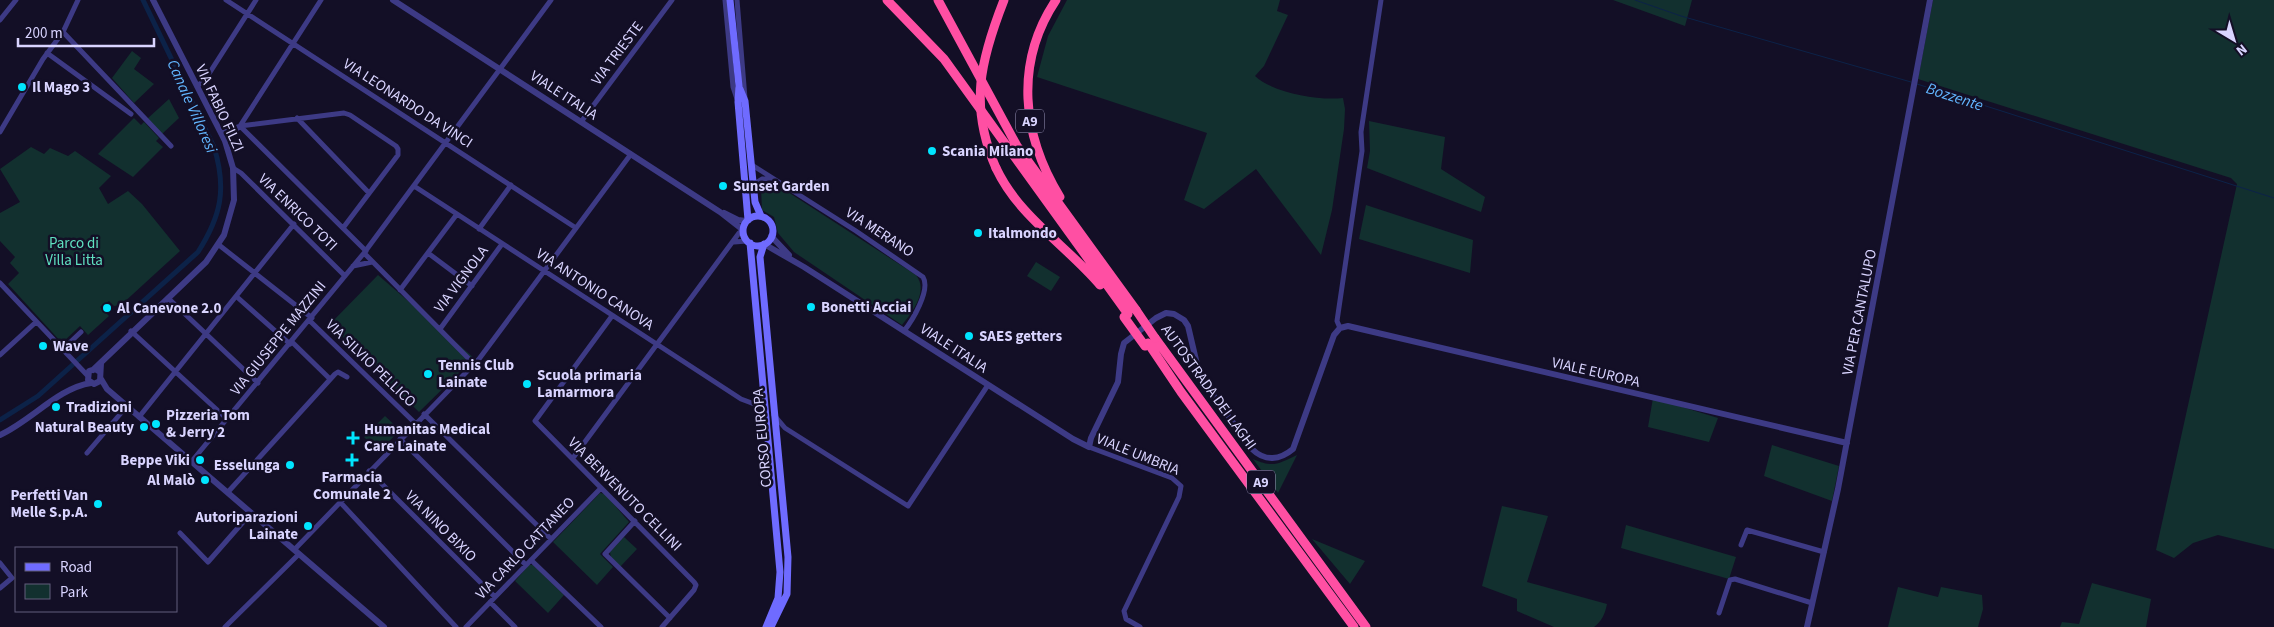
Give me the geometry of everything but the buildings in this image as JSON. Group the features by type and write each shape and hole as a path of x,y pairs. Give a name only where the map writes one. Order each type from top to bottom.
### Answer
{"highway":[{"name":"A9","path":"887,0 944,59 1149,342"},
{"name":"A9","path":"938,0 1017,146 1083,236"},
{"name":"A9","path":"1004,0 985,52 979,85 982,128 996,168 1009,190 1029,216 1083,265 1129,314"},
{"name":"A9","path":"1056,0 1040,30 1030,66 1027,96 1030,123 1040,161 1083,236"},
{"name":"AUTOSTRADA DEI LAGHI","path":"1083,236 1129,314 1149,342 1366,627"},
{"name":"AUTOSTRADA DEI LAGHI","path":"1149,342 1181,392 1354,627"}],"main road":[{"path":"730,0 739,86 752,165 755,202 761,216 771,224 771,236 764,244 758,245 748,242 743,230 747,221 741,102"},
{"path":"747,221 754,216 761,216"},
{"name":"CORSO EUROPA","path":"748,242 780,572 778,598 766,627"},
{"name":"CORSO EUROPA","path":"764,244 760,257 788,556 788,594 771,627"}],"street":[{"path":"0,20 16,0"},
{"path":"0,132 47,53 63,32 78,0"},
{"name":"VIA FABIO FILZI","path":"92,376 101,362 132,331 206,262 219,245 228,226 234,200 232,168 225,141 153,0"},
{"name":"VIA LEONARDO DA VINCI","path":"226,0 576,228"},
{"path":"225,141 240,126 321,0"},
{"name":"VIALE ITALIA","path":"393,0 720,212 743,230"},
{"name":"VIA GIUSEPPE MAZZINI","path":"192,461 365,252 551,0"},
{"name":"VIA TRIESTE","path":"581,122 672,0"},
{"path":"725,0 733,87 741,102"},
{"path":"737,0 741,102"},
{"path":"1089,447 1091,438 1118,382 1121,351 1124,343 1156,318 1166,313 1174,314 1184,320 1188,326 1200,377 1252,449 1263,457 1278,458 1296,444 1334,335 1340,328 1337,321 1362,152 1361,132 1381,0"},
{"name":"VIA PER CANTALUPO","path":"1807,627 1847,443 1930,0"},
{"path":"197,86 205,80 256,1"},
{"path":"63,32 170,146"},
{"path":"47,53 132,114"},
{"path":"221,133 240,126 344,113 350,115 397,147 398,155 343,228"},
{"path":"296,118 369,193"},
{"path":"240,126 343,228 372,262 474,364"},
{"path":"224,627 297,552 369,471 474,364 631,154"},
{"name":"VIA MERANO","path":"752,165 856,231 923,277 925,288 916,314 904,331"},
{"name":"VIA ENRICO TOTI","path":"232,168 236,169 294,224 345,276"},
{"path":"754,184 762,179 771,178"},
{"path":"479,229 511,185"},
{"name":"VIA ANTONIO CANOVA","path":"414,186 746,402 765,408"},
{"name":"VIALE ITALIA","path":"720,212 738,220 747,221"},
{"path":"400,290 457,214"},
{"path":"139,417 294,224"},
{"path":"573,458 738,233 743,230"},
{"name":"VIALE ITALIA","path":"771,236 779,247 804,266 989,385"},
{"path":"733,242 748,242"},
{"name":"VIA VIGNOLA","path":"440,329 502,244"},
{"name":"VIALE ITALIA","path":"764,244 804,266"},
{"name":"VIA SILVIO PELLICO","path":"219,245 311,319 415,423"},
{"path":"428,253 472,286"},
{"path":"353,266 372,262"},
{"path":"0,283 36,322 92,376 384,627"},
{"path":"237,296 330,379"},
{"path":"168,298 258,383"},
{"name":"VIA BENVENUTO CELLINI","path":"612,316 535,421 696,585 694,590 670,618"},
{"path":"0,355 36,322"},
{"name":"VIALE EUROPA","path":"1340,328 1348,326 1847,443"},
{"path":"132,331 175,373 227,419"},
{"path":"63,349 81,332"},
{"path":"228,492 330,379 338,372 347,377"},
{"path":"0,435 23,423 70,389 82,384 92,376"},
{"path":"774,415 785,428 908,506 989,385"},
{"name":"VIALE UMBRIA","path":"989,385 1073,440 1172,478 1181,486 1179,497 1126,607 1124,616 1140,627"},
{"path":"86,453 127,406"},
{"path":"424,414 551,539"},
{"path":"400,439 526,564"},
{"name":"VIA NINO BIXIO","path":"369,471 495,598"},
{"name":"VIA CARLO CATTANEO","path":"466,627 601,488"},
{"path":"340,502 456,627"},
{"path":"180,533 208,562 251,513"},
{"path":"635,521 605,554 670,618 662,627"},
{"path":"1741,545 1747,530 1824,552"},
{"path":"531,560 601,627"},
{"path":"0,563 12,578 0,588"},
{"path":"1719,613 1730,580 1735,579 1812,603"},
{"path":"490,602 514,627"}],"green space":[{"path":"1067,0 1280,0 1277,11 1288,15 1264,66 1255,76 1263,82 1284,91 1309,97 1343,98 1345,109 1344,129 1332,210 1321,255 1256,169 1204,209 1184,200 1207,133 1037,77 1048,36"},
{"path":"1613,0 1692,0 1685,26"},
{"path":"1933,0 2274,0 2274,549 2218,535 2193,543 2174,558 2156,550 2237,184 2231,178 1918,79"},
{"path":"132,51 141,58 134,69 154,84 134,103 112,78"},
{"path":"169,99 179,118 162,134 147,119"},
{"path":"134,118 141,125 144,122 159,138 156,141 163,147 133,177 98,154"},
{"path":"1369,121 1445,137 1441,169 1485,197 1481,212 1367,168 1370,151"},
{"name":"Parco di Villa Litta","path":"31,147 44,154 50,148 68,156 75,151 111,176 99,188 108,204 128,191 142,204 180,251 121,305 114,306 109,301 100,307 109,316 88,335 80,326 62,343 8,284 19,273 10,263 15,257 0,241 0,213 20,202 0,169"},
{"path":"774,183 916,275 920,281 920,294 914,308 902,325 794,252 778,233 774,217 762,210 761,189"},
{"path":"1366,205 1473,240 1470,273 1359,239"},
{"path":"1036,262 1060,277 1051,291 1027,276"},
{"path":"378,275 474,358 419,412 330,324"},
{"path":"1653,398 1718,418 1709,442 1648,427"},
{"path":"385,416 400,430 379,452 364,437"},
{"path":"1772,445 1839,466 1832,501 1764,476"},
{"path":"1297,455 1278,493 1253,459 1275,464"},
{"path":"600,493 605,494 629,522 600,554 613,567 597,585 553,542"},
{"path":"1502,506 1548,516 1527,582 1607,604 1603,617 1594,627 1554,627 1517,611 1517,599 1482,586"},
{"path":"1626,525 1736,557 1729,579 1621,548"},
{"path":"624,537 637,549 620,567 611,558 610,552"},
{"path":"1312,539 1365,561 1350,584"},
{"path":"529,565 533,565 564,595 548,613 515,581"},
{"path":"2092,583 2151,599 2146,627 2060,627 2062,622 2079,624"},
{"path":"1898,587 1938,597 1941,587 1982,595 1983,609 1978,627 1888,627"}],"waterway":[{"name":"Canale Villoresi","path":"0,420 38,396 198,252 217,214 221,189 214,147 143,0"},
{"name":"Bozzente","path":"1635,0 1681,16 1911,82"},
{"name":"Bozzente","path":"1917,84 2274,198"}],"place":[{"name":"Il Mago 3","path":"22,87"},
{"name":"Scania Milano","path":"932,151"},
{"name":"Sunset Garden","path":"723,186"},
{"name":"Italmondo","path":"978,233"},
{"name":"Bonetti Acciai","path":"811,307"},
{"name":"Al Canevone 2.0","path":"107,308"},
{"name":"SAES getters","path":"969,336"},
{"name":"Wave","path":"43,346"},
{"name":"Tennis Club Lainate","path":"428,374"},
{"name":"Scuola primaria Lamarmora","path":"527,384"},
{"name":"Tradizioni","path":"56,407"},
{"name":"Pizzeria Tom & Jerry 2","path":"156,424"},
{"name":"Natural Beauty","path":"144,427"},
{"name":"Humanitas Medical Care Lainate","path":"353,438"},
{"name":"Beppe Viki","path":"200,460"},
{"name":"Farmacia Comunale 2","path":"352,460"},
{"name":"Esselunga","path":"290,465"},
{"name":"Al Malò","path":"205,480"},
{"name":"Perfetti Van Melle S.p.A.","path":"98,504"},
{"name":"Autoriparazioni Lainate","path":"308,526"}]}
